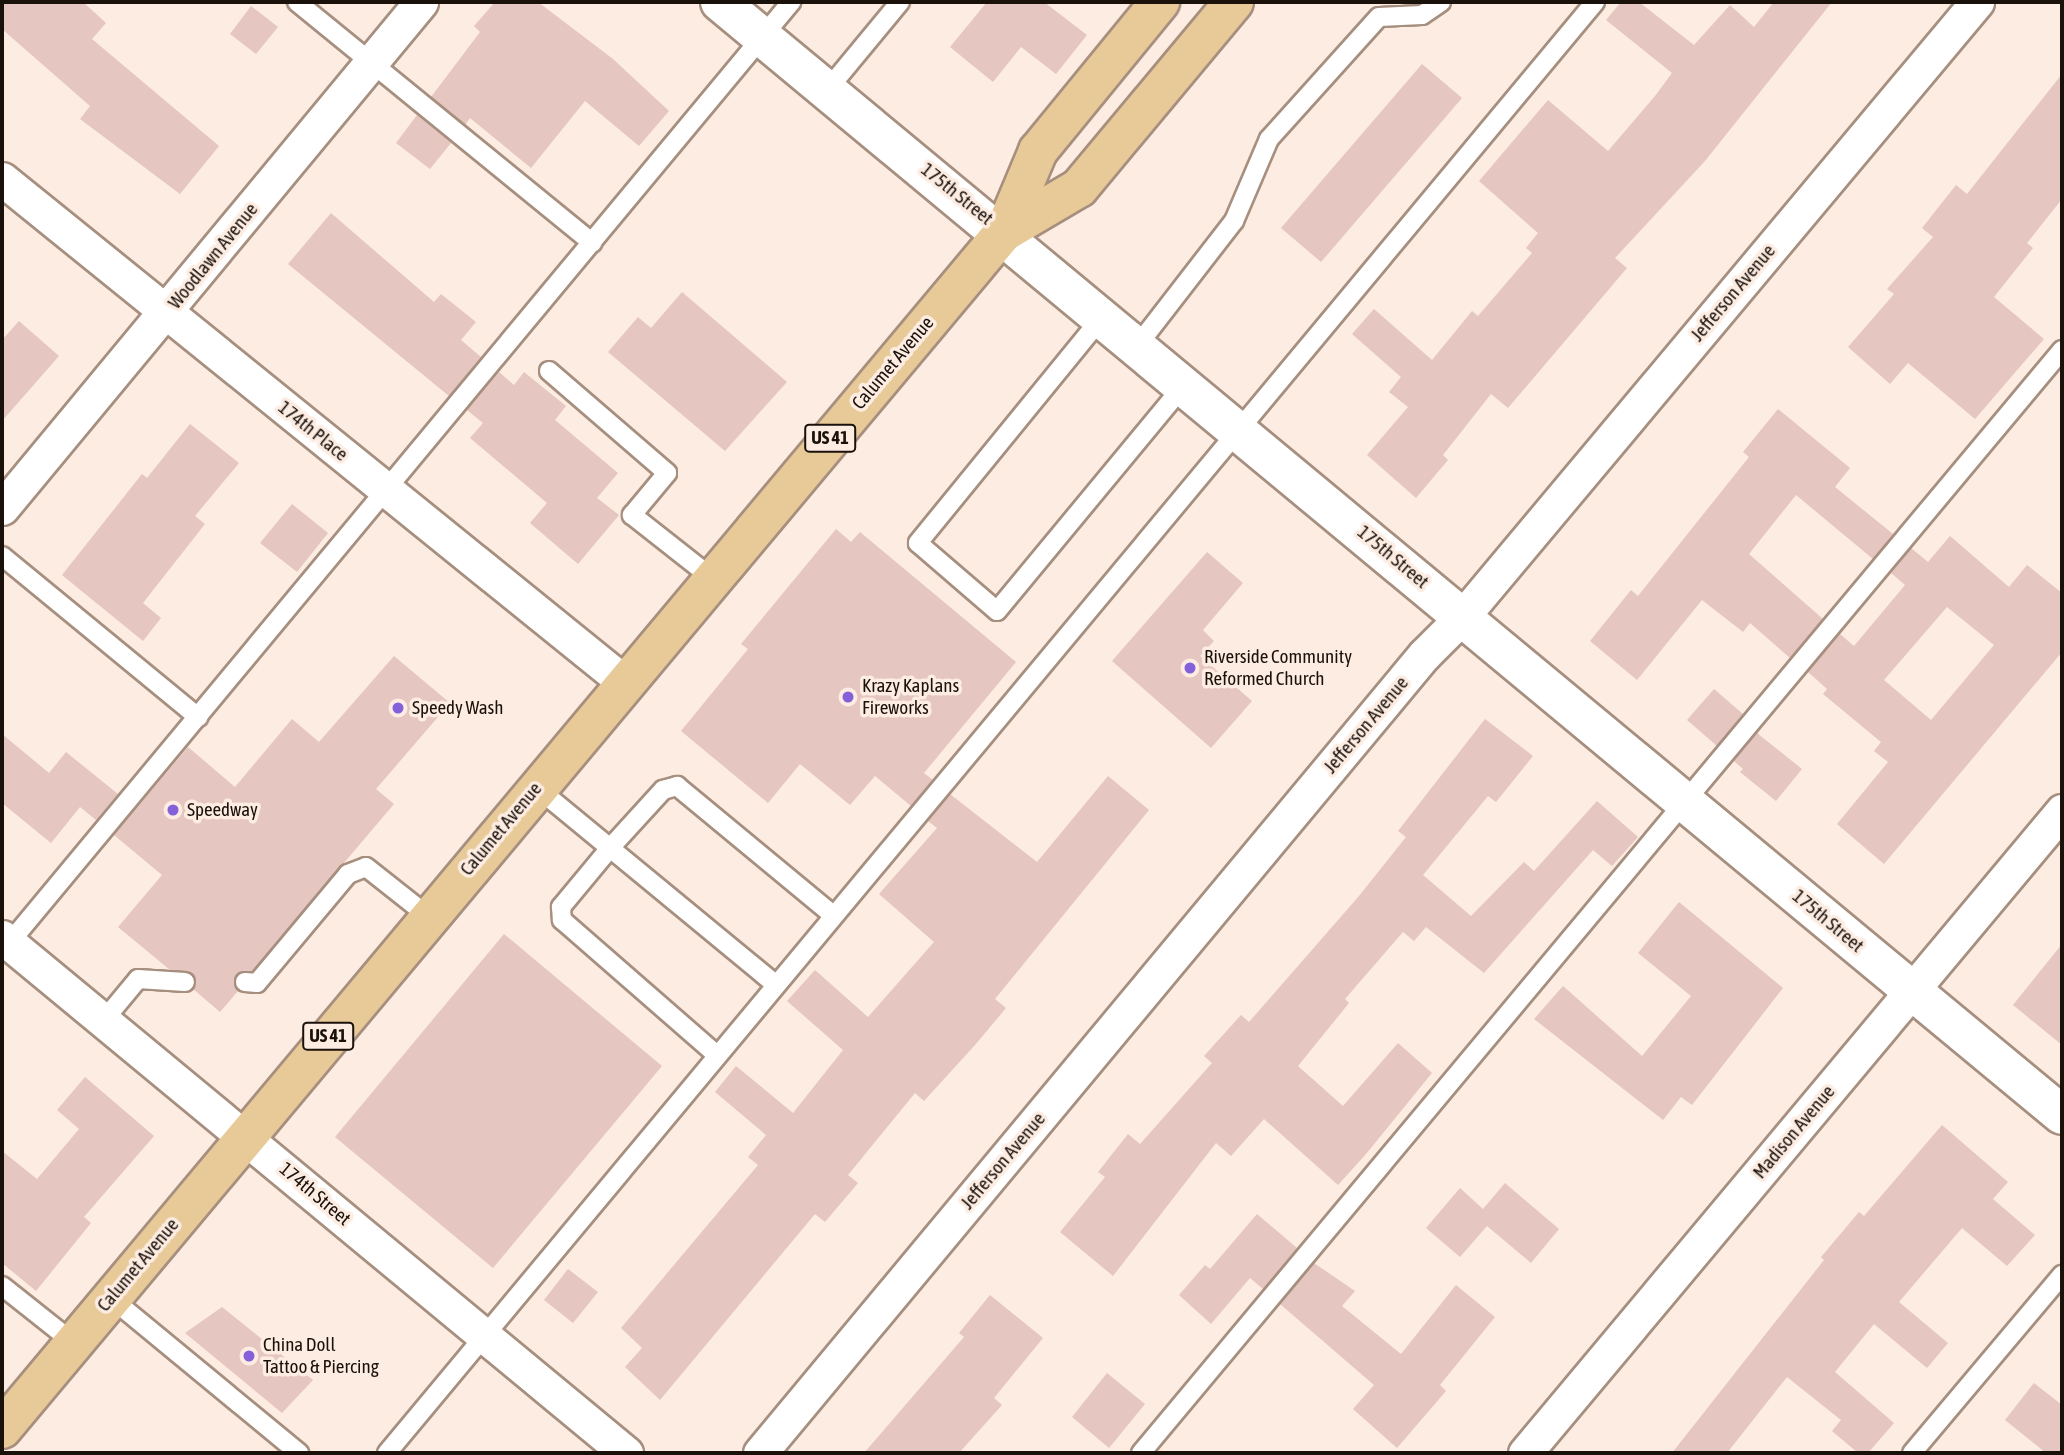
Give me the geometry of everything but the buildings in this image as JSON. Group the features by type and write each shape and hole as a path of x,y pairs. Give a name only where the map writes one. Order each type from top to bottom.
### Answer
{"main road":[{"name":"Calumet Avenue","path":"2,1429 428,916 1003,232 1038,151 1160,2"},
{"name":"Calumet Avenue","path":"1003,232 1079,188 1234,2"}],"street":[{"name":"Woodlawn Avenue","path":"2,508 421,2"},
{"name":"175th Street","path":"720,2 1003,232 2062,1115"},
{"name":"Jefferson Avenue","path":"760,1453 1415,666 1464,616 1976,2"},
{"name":"174th Place","path":"2,179 624,682"},
{"name":"Madison Avenue","path":"1525,1453 2062,811"},
{"name":"174th Street","path":"4,944 104,1020 245,1135 626,1453"}],"lane":[{"path":"297,2 592,243"},
{"path":"4,944 387,491 791,2"},
{"path":"828,89 900,2"},
{"path":"1138,345 1234,221 1269,139 1379,17 1422,15 1441,2"},
{"path":"387,1453 717,1055 771,981 833,915 1595,2"},
{"path":"1103,316 918,543 997,611 1185,384"},
{"path":"1141,1453 2062,350"},
{"path":"549,371 667,472 632,515 712,578"},
{"path":"2,556 198,717"},
{"path":"717,1055 562,920 561,907 663,790 677,786 833,915"},
{"path":"536,787 771,981"},
{"path":"245,982 257,983 348,874 366,867 428,916"},
{"path":"104,1020 138,979 185,982"},
{"path":"1912,1453 2062,1275"},
{"path":"2,1286 74,1343"},
{"path":"111,1298 299,1453"}],"place":[{"name":"Riverside Community Reformed Church","path":"1190,668"},
{"name":"Krazy Kaplans Fireworks","path":"848,697"},
{"name":"Speedy Wash","path":"398,708"},
{"name":"Speedway","path":"173,810"},
{"name":"China Doll Tattoo & Piercing","path":"249,1356"}]}
